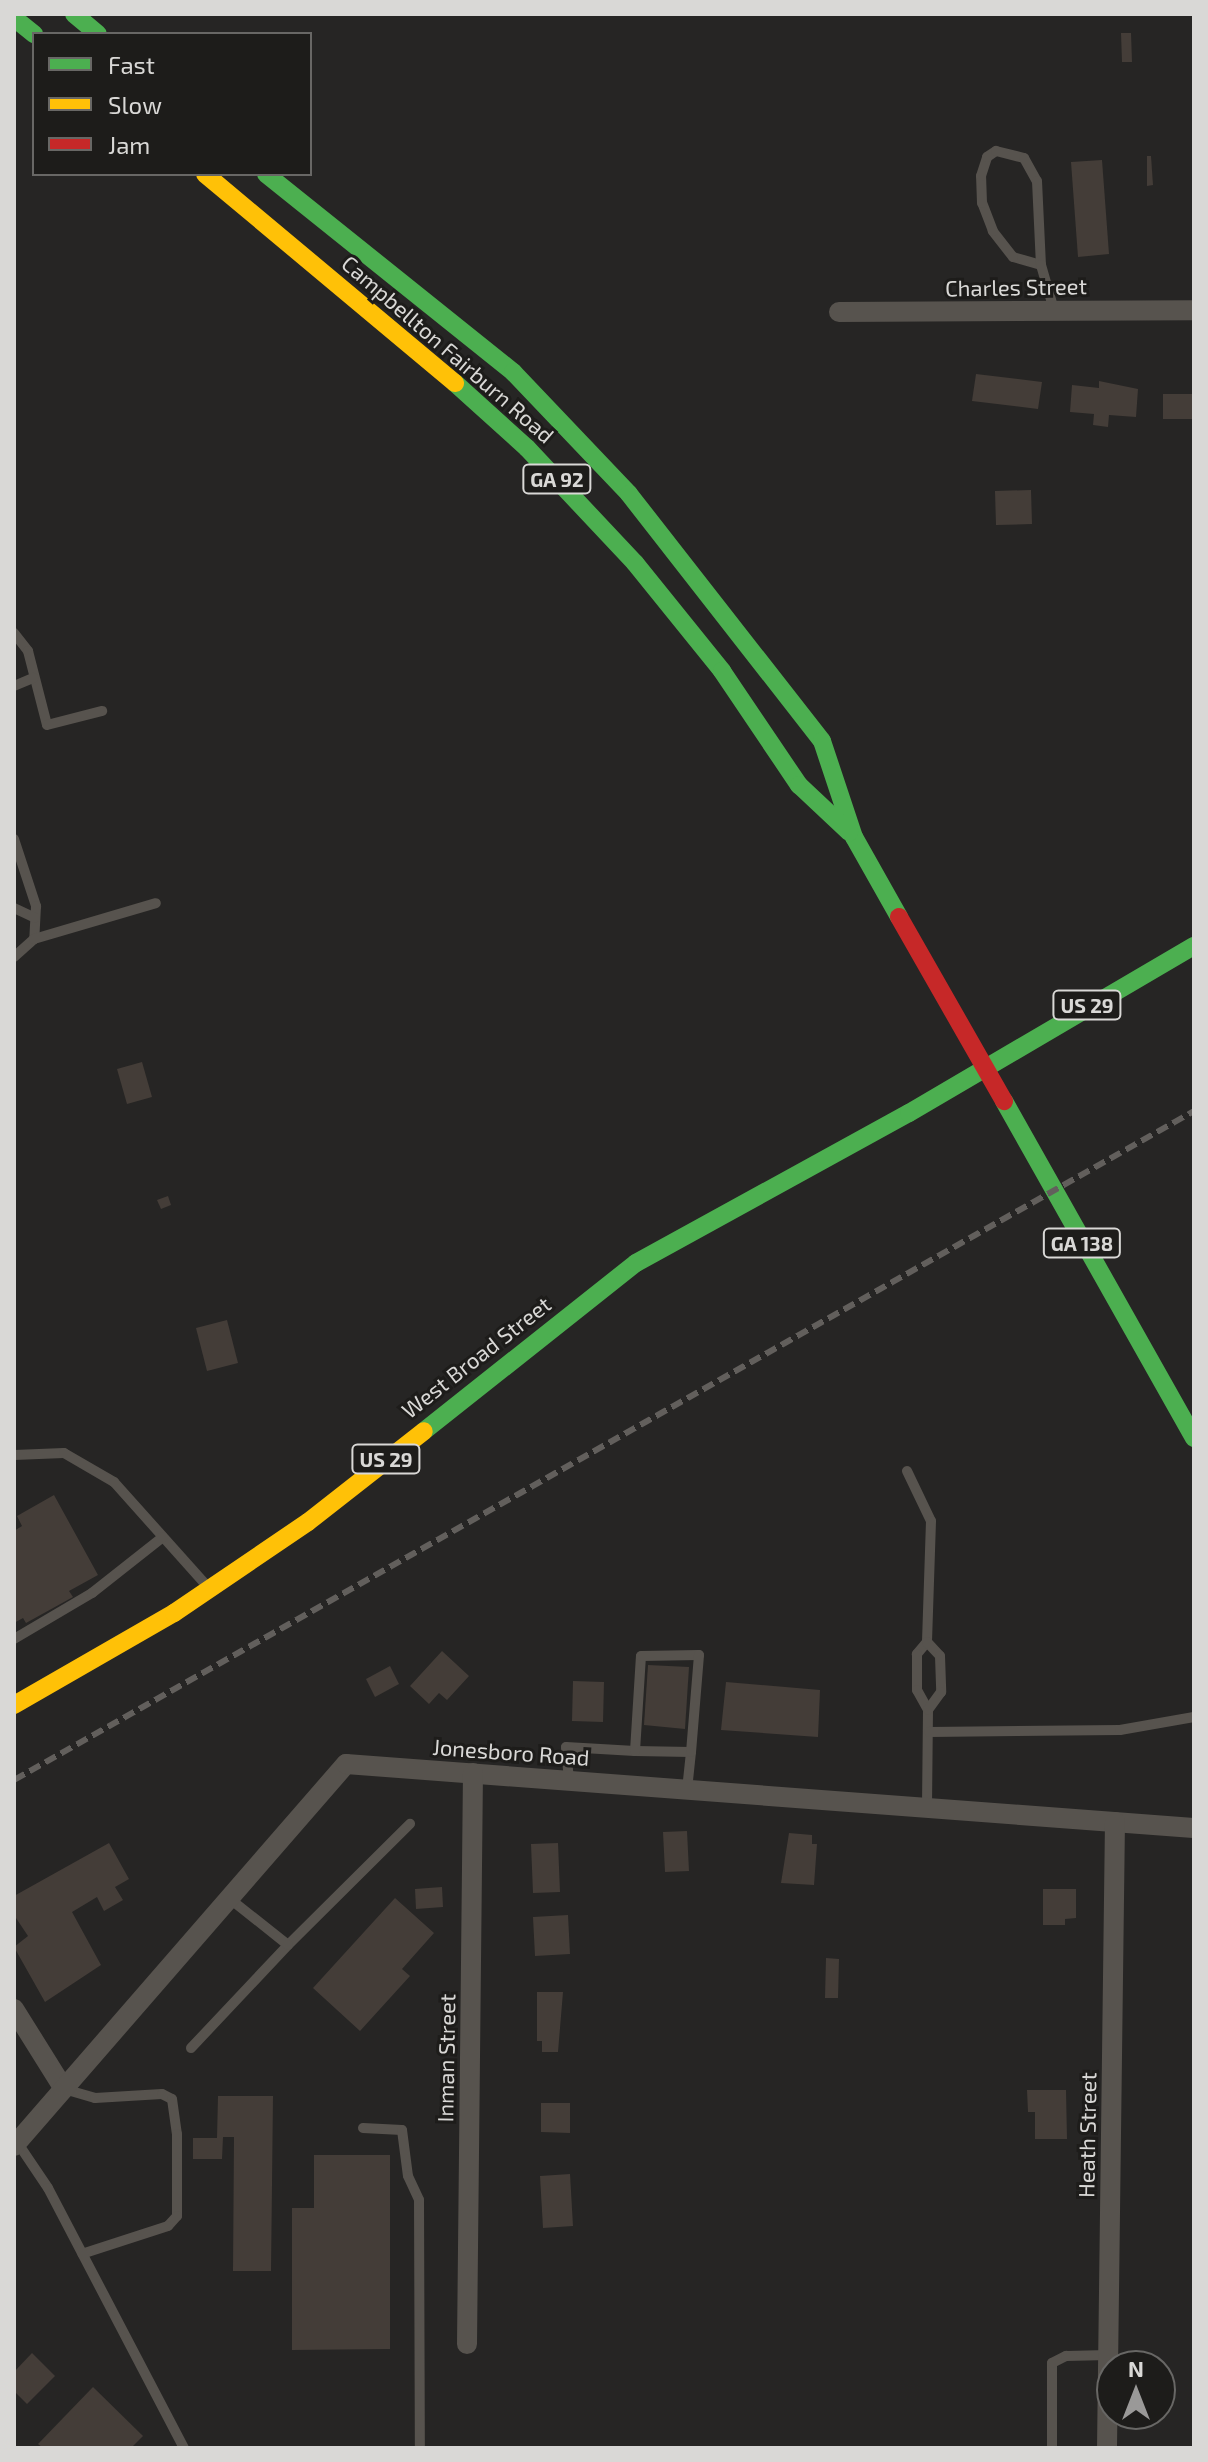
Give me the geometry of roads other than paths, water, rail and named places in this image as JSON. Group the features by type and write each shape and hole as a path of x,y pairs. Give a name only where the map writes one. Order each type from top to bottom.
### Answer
{"main road":[{"path":"74,14 96,32"},
{"path":"14,18 32,32"},
{"name":"Campbellton Fairburn Road","path":"207,176 470,394 561,482 680,616 799,785 854,837"},
{"name":"Campbellton Fairburn Road","path":"268,176 513,372 629,494 736,623 822,741 854,837 983,1070"},
{"name":"US 29","path":"983,1070 1194,946"},
{"name":"GA 138","path":"983,1070 1194,1438"},
{"name":"West Broad Street","path":"20,1698 208,1587 308,1522 636,1263 983,1070"}],"street":[{"name":"Charles Street","path":"839,312 1194,310"},
{"name":"Jonesboro Road","path":"16,2144 346,1764 1194,1828"},
{"name":"Inman Street","path":"467,2344 473,1773"},
{"name":"Heath Street","path":"1108,2350 1115,1822"},
{"path":"14,2009 64,2089"}],"lane":[{"path":"1041,265 1013,257 993,231 982,203 981,176 987,157 996,151 1024,158 1037,181 1041,265 1054,310"},
{"path":"14,633 28,651 47,725 102,711"},
{"path":"14,686 33,678"},
{"path":"14,839 17,863 35,918 34,939"},
{"path":"14,957 34,939 156,903"},
{"path":"14,908 35,918"},
{"path":"14,1455 64,1453 114,1482 208,1587"},
{"path":"907,1471 931,1521 927,1642 917,1654 917,1690 928,1710 927,1807"},
{"path":"14,1639 92,1593 163,1537"},
{"path":"927,1642 940,1656 941,1692 928,1710"},
{"path":"635,1751 641,1656 699,1655 687,1790"},
{"path":"929,1732 1120,1730 1194,1717"},
{"path":"569,1781 566,1747 691,1752"},
{"path":"191,2048 288,1945 410,1824"},
{"path":"229,1898 288,1945"},
{"path":"64,2089 95,2098 162,2094 172,2099 177,2134 177,2216 168,2226 82,2254"},
{"path":"363,2128 402,2130 408,2176 419,2200 420,2448"},
{"path":"16,2144 82,2254 184,2448"},
{"path":"1052,2448 1052,2363 1066,2356 1096,2355"}],"railway":[{"path":"14,1780 1194,1111"}]}
